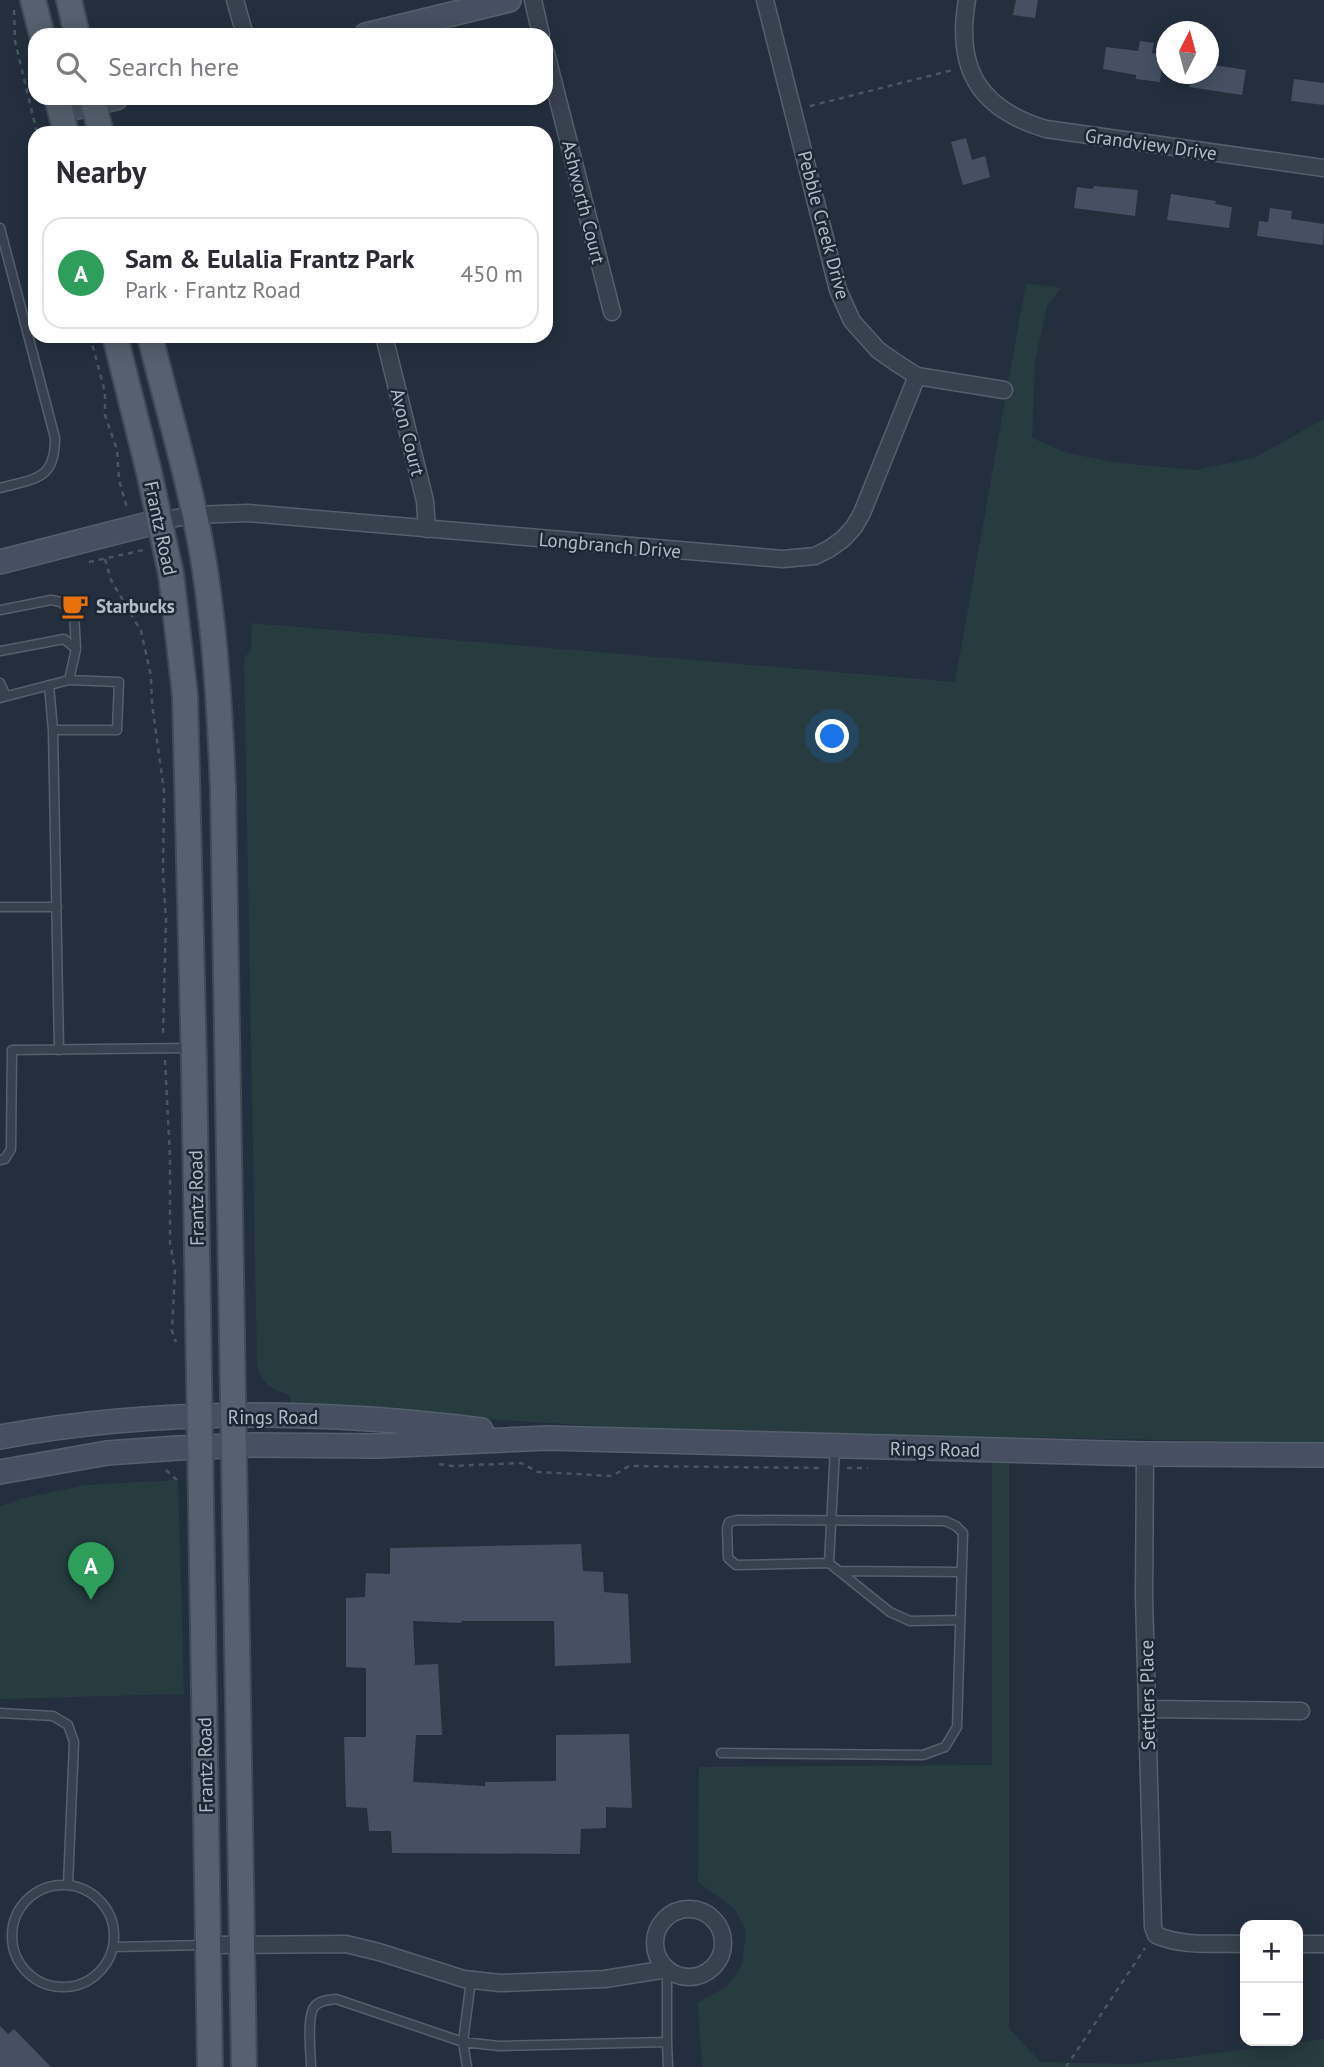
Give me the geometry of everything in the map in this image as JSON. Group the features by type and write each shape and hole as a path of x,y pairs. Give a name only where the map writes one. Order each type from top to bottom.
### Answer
{"main road":[{"path":"69,0 75,28"},
{"path":"395,28 509,0"},
{"path":"24,4 38,28"},
{"path":"61,114 87,105"},
{"path":"101,105 101,126"},
{"name":"Frantz Road","path":"117,343 171,574 185,695 200,1417 193,1455 210,2067"},
{"name":"Frantz Road","path":"152,343 205,568 217,678 223,802 244,2067"},
{"path":"127,383 193,516"},
{"path":"0,562 160,521 177,540 187,569 202,637 217,678"},
{"name":"Rings Road","path":"0,1437 98,1422 200,1417 333,1417 408,1421 547,1438 835,1457 1324,1455"},
{"name":"Rings Road","path":"0,1472 107,1453 193,1455 234,1445 377,1446 547,1438"}],"street":[{"path":"236,0 243,28"},
{"path":"533,0 539,28"},
{"name":"Pebble Creek Drive","path":"765,0 838,290 852,321 878,350 917,376 1004,390"},
{"path":"967,0 964,52 970,65"},
{"name":"Grandview Drive","path":"970,65 977,85 995,106 1022,122 1046,129 1324,168"},
{"name":"Ashworth Court","path":"553,80 612,312"},
{"name":"Avon Court","path":"386,343 425,501 428,529"},
{"name":"Longbranch Drive","path":"160,521 248,513 783,559 815,556 843,539 862,513 917,376"},
{"name":"Settlers Place","path":"1145,1454 1144,1597 1149,1709 1150,1904 1156,1934"},
{"path":"1149,1709 1301,1711"},
{"path":"208,1945 346,1944 471,1980 500,1983 605,1979 667,1969 680,1976 691,1977 702,1975 719,1959 722,1936 710,1917 701,1912 680,1911 662,1923 654,1943 656,1954 667,1969"},
{"path":"1156,1934 1167,1940 1189,1943 1240,1944"},
{"path":"1303,1944 1324,1944"}],"lane":[{"path":"0,228 28,335"},
{"path":"0,488 48,471 55,457 55,438 30,343"},
{"path":"0,610 51,600 61,602 74,613 76,649 69,680"},
{"path":"0,651 64,639 76,649"},
{"path":"0,683 3,697 69,680 119,682 117,730 53,730"},
{"path":"49,685 53,730 59,1049"},
{"path":"0,907 57,907"},
{"path":"0,1160 5,1159 11,1149 12,1050 193,1048"},
{"path":"829,1563 835,1457"},
{"path":"721,1753 923,1755 945,1747 957,1727 960,1620 962,1533 956,1525 945,1521 729,1522 728,1558 736,1565 829,1563 890,1612 909,1621 960,1620"},
{"path":"838,1571 961,1572"},
{"path":"0,1713 53,1716 68,1726 74,1742 68,1885"},
{"path":"68,1885 84,1889 99,1899 109,1913 114,1930 113,1947 97,1976 66,1988 49,1986 33,1979 21,1967 13,1952 11,1935 14,1919 23,1904 35,1893 51,1886 68,1885"},
{"path":"113,1947 208,1945"},
{"path":"667,1969 668,2067"},
{"path":"467,2067 463,2042 471,1980"},
{"path":"311,2067 310,2015 314,2006 325,2000 336,1999 463,2042 499,2046 667,2042"}],"path":[{"path":"24,4 15,41 28,95"},
{"path":"793,110 970,65"},
{"path":"30,105 35,126"},
{"path":"92,343 105,392 105,415 117,450 119,480 137,552"},
{"path":"105,559 111,580 141,631 151,676 152,704 164,791 164,1048 170,1158 170,1243 175,1270 172,1331 179,1349"},
{"path":"193,1455 171,1475 193,1455"},
{"path":"433,1463 452,1466 522,1463 538,1472 612,1476 629,1466 835,1457 874,1468"},
{"path":"1066,2067 1111,2002 1132,1965 1156,1934"}],"green space":[{"path":"1026,283 1061,288 1047,306 1035,362 1032,438 1067,453 1119,463 1196,470 1254,458 1324,419 1324,1443 671,1431 426,1415 397,1408 291,1406 290,1395 269,1386 257,1366 244,658 251,650 252,623 955,682"},
{"path":"992,1463 1009,1463 1009,2028 1040,2062 1134,2064 1271,2046 1303,2046 1303,2042 1324,2039 1324,2067 702,2067 698,2002 728,1986 742,1965 746,1931 735,1909 698,1882 699,1767 992,1765"},
{"path":"178,1480 184,1694 0,1699 0,1506 86,1485"}],"building":[{"path":"1016,0 1038,0 1035,18 1013,15"},
{"path":"1140,41 1154,43 1152,53 1156,54 1156,82 1136,79 1136,75 1103,69 1106,47 1138,51"},
{"path":"1219,66 1246,70 1242,95 1189,87 1189,84 1219,84"},
{"path":"1294,79 1324,83 1324,105 1291,101"},
{"path":"966,138 972,160 985,156 990,177 963,185 951,142"},
{"path":"1094,186 1138,190 1135,216 1074,208 1077,187 1093,189"},
{"path":"1171,194 1216,201 1215,204 1232,207 1229,228 1167,220"},
{"path":"1270,208 1292,211 1291,219 1324,224 1323,245 1257,236 1259,221 1268,222"},
{"path":"581,1544 583,1571 603,1572 604,1592 628,1594 631,1663 555,1666 554,1621 413,1621 415,1665 438,1664 442,1735 416,1735 413,1782 485,1786 485,1782 556,1781 556,1735 629,1734 632,1808 606,1807 606,1828 581,1829 580,1854 392,1853 391,1831 369,1831 367,1808 346,1807 344,1737 366,1737 366,1668 346,1667 346,1598 365,1597 366,1573 390,1574 390,1548"},
{"path":"0,2026 8,2034 14,2029 51,2067 0,2067"}],"place":[{"name":"Starbucks","path":"75,606"},
{"name":"Sam & Eulalia Frantz Park","path":"91,1600"}]}
